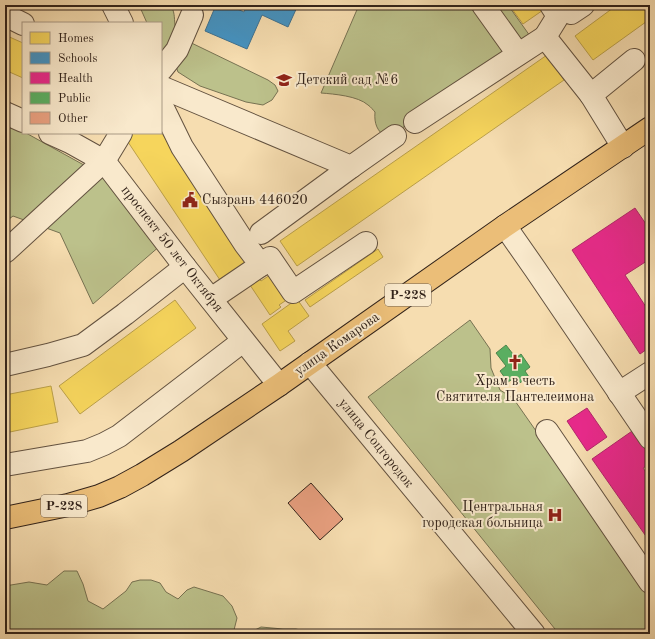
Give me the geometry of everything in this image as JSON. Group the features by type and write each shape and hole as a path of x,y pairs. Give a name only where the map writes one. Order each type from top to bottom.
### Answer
{"main road":[{"name":"улица Комарова","path":"5,518 68,505 99,496 142,475 181,451 279,385 505,226 650,128"}],"street":[{"path":"113,5 122,22"},
{"path":"483,5 518,54"},
{"path":"415,122 545,37 558,16 551,5"},
{"path":"5,15 22,24"},
{"path":"162,69 177,50 192,15"},
{"path":"545,37 591,95 623,147"},
{"path":"591,95 634,60"},
{"path":"162,87 351,167"},
{"path":"162,106 182,147 245,244 261,265"},
{"path":"5,113 22,121"},
{"name":"проспект 50 лет Октября","path":"52,134 104,161 185,267 279,385"},
{"path":"5,252 104,161 119,134"},
{"path":"261,233 395,136"},
{"path":"505,226 650,438"},
{"path":"211,299 270,258 293,292 366,242"},
{"path":"5,365 48,355 83,344 125,314 185,267"},
{"path":"5,465 87,451 104,444 119,436 244,341"},
{"name":"улица Соцгородок","path":"310,363 534,634"},
{"path":"619,393 650,373"},
{"path":"547,431 650,582"}],"green space":[{"path":"139,5 170,5 174,12 177,36 268,80 275,85 278,91 272,100 263,105 246,102 200,86 178,72 174,61 162,54 162,22 147,22"},
{"path":"359,5 479,5 515,54 387,138 377,127 375,112 364,102 346,96 321,93"},
{"path":"486,5 508,5 530,36 521,48"},
{"path":"12,125 22,130 22,134 28,134 120,185 161,245 93,304 60,233 13,216 5,222 5,130"},
{"path":"470,320 490,349 491,368 500,390 513,398 650,594 650,634 559,634 368,397"},
{"path":"64,571 77,571 88,601 103,609 126,591 132,582 140,580 151,580 160,583 166,592 178,599 187,590 194,587 223,596 232,606 237,618 233,634 5,634 5,586 29,582 47,585"},
{"path":"261,627 296,629 316,634 247,634"}],"building: Homes":[{"path":"509,5 544,5 546,8 523,24"},
{"path":"617,5 650,5 650,19 593,60 575,36"},
{"path":"5,35 22,43 22,78 5,70"},
{"path":"547,55 564,80 297,266 280,241"},
{"path":"162,133 248,262 220,280 126,139 133,134"},
{"path":"378,249 383,257 310,307 305,300"},
{"path":"270,275 288,299 279,305 281,307 270,315 250,285 259,279 261,281"},
{"path":"297,299 309,316 288,331 295,341 280,351 262,324"},
{"path":"175,300 196,328 80,414 59,386"},
{"path":"51,386 58,422 5,433 5,395"}],"building: Schools":[{"path":"216,5 228,5 244,12 247,5 298,5 288,27 262,15 247,49 205,31"}],"building: Health":[{"path":"635,208 650,230 650,259 625,275 650,313 650,347 640,354 572,250"},
{"path":"587,408 607,437 587,451 567,421"},
{"path":"635,429 650,451 650,464 643,468 650,478 650,542 592,459"}],"building: Public":[{"name":"Храм в честь Святителя Пантелеимона","path":"506,345 516,358 521,354 530,367 525,371 529,377 518,384 514,378 508,382 500,371 506,366 496,353"}],"building: Other":[{"path":"311,483 343,519 320,540 288,503"}],"place":[{"name":"Детский сад №6","path":"284,80"},
{"name":"Сызрань 446020","path":"190,200"},
{"name":"Храм в честь Святителя Пантелеимона","path":"515,362"},
{"name":"Центральная городская больница","path":"555,515"}]}
